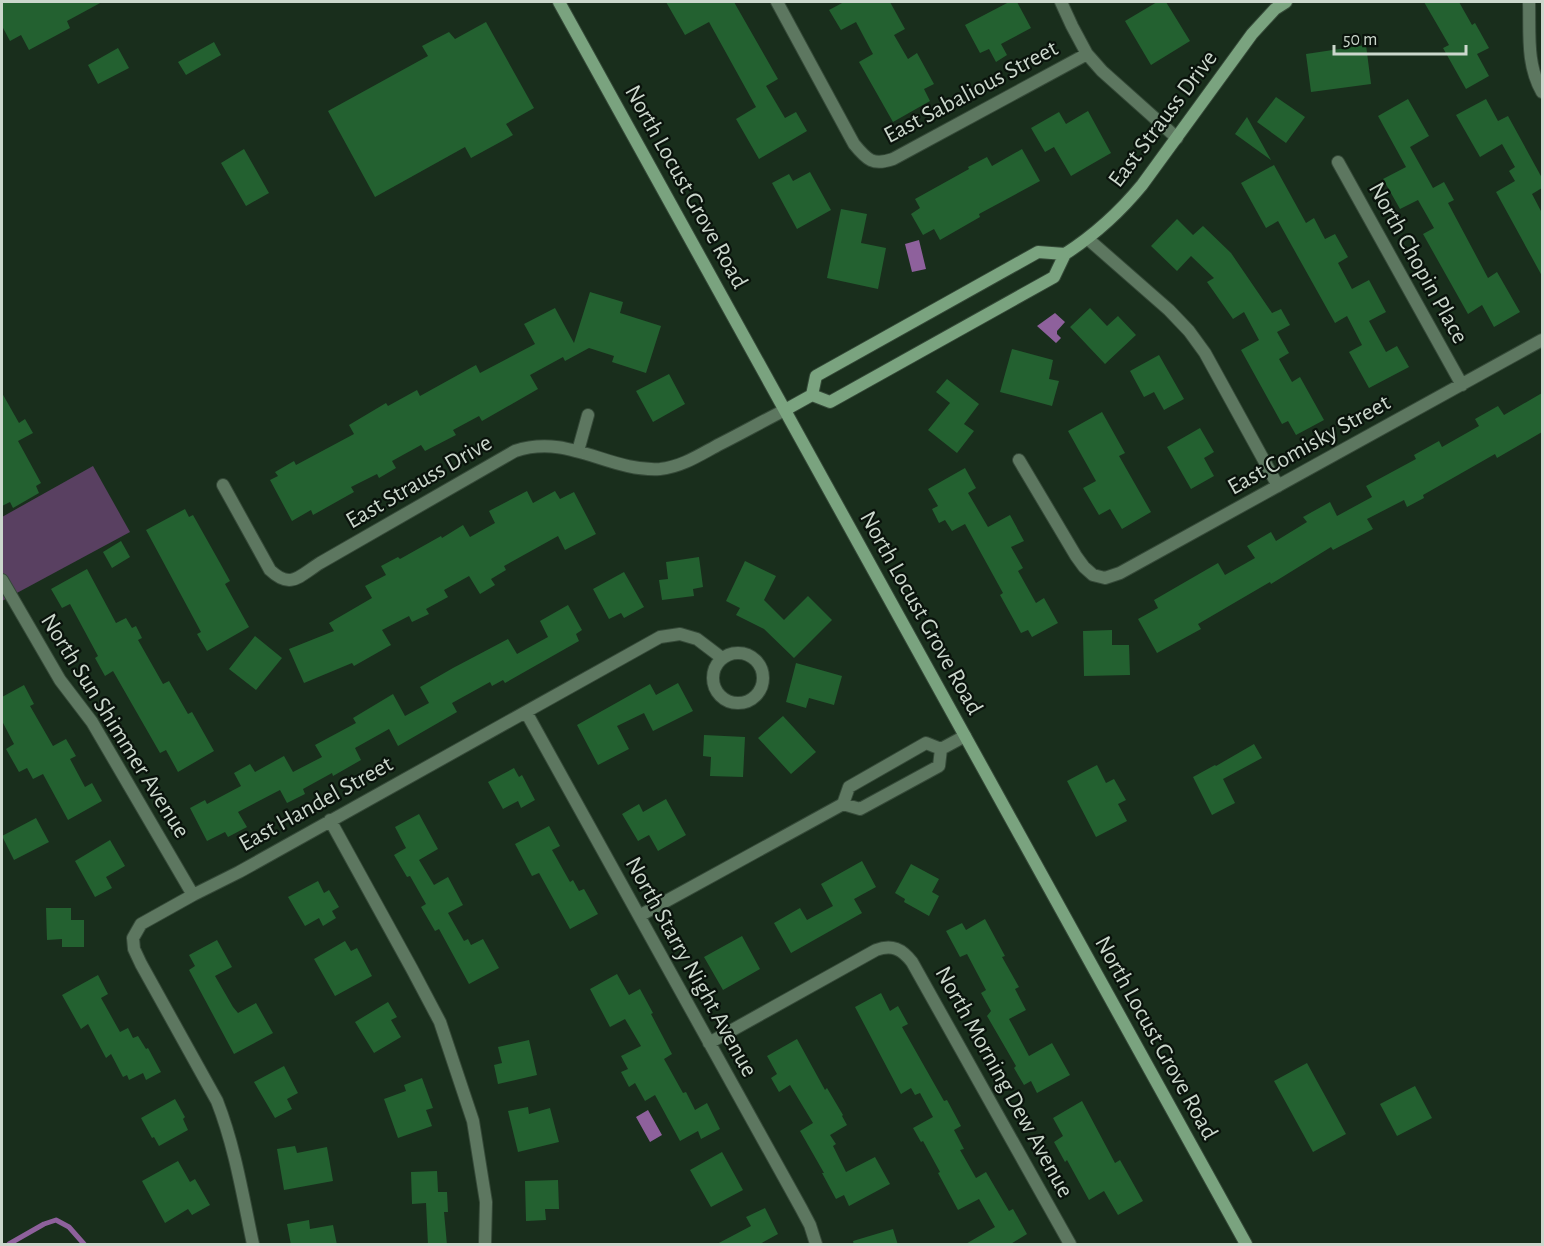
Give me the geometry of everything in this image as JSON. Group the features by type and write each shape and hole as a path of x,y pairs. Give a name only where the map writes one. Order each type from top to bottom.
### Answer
{"main road":[{"name":"North Locust Grove Road","path":"559,2 1246,1245"},
{"name":"East Strauss Drive","path":"785,410 812,395 830,402 1054,277 1065,254 1088,239 1127,204 1252,34 1275,9 1286,2"},
{"path":"812,395 816,376 826,370 1038,252 1065,254"}],"street":[{"name":"East Sabalious Street","path":"777,2 854,144 864,156 874,162 893,159 1087,54"},
{"path":"1061,2 1087,54 1102,71 1177,138"},
{"path":"1529,2 1530,57 1542,92"},
{"name":"North Chopin Place","path":"1338,162 1462,385"},
{"path":"1088,239 1169,310 1189,331 1204,353 1278,486"},
{"name":"East Comisky Street","path":"1019,460 1076,556 1093,575 1105,578 1120,573 1542,340"},
{"name":"East Strauss Drive","path":"223,485 270,570 279,578 288,581 298,578 515,451 535,446 557,446 630,466 661,469 693,459 785,410"},
{"path":"578,451 588,415"},
{"name":"North Sun Shimmer Avenue","path":"2,579 60,680 92,722 193,895"},
{"name":"East Handel Street","path":"253,1245 232,1147 217,1101 134,949 133,938 141,924 239,872 660,637 680,634 697,639 722,658"},
{"path":"737,653 746,654 758,664 763,680 760,689 751,700 733,703 717,693 713,685 713,673 722,658 737,653"},
{"name":"North Starry Night Avenue","path":"526,712 810,1225 816,1245"},
{"path":"941,749 964,736"},
{"path":"639,916 843,804 849,787 926,743 941,749"},
{"path":"843,804 860,809 939,766 941,749"},
{"path":"330,820 440,1022 473,1121 486,1202 485,1245"},
{"name":"North Morning Dew Avenue","path":"709,1043 876,950 884,947 904,951 1070,1245"}],"shaded area":[{"path":"919,240 926,269 912,272 905,244"},
{"path":"1055,313 1065,322 1057,331 1061,338 1056,343 1037,326"},
{"path":"93,466 130,532 2,601 2,517"},
{"path":"648,1110 662,1135 650,1142 636,1117"}],"building":[{"path":"2,2 102,2 67,21 70,28 29,50 21,35 10,41 2,26"},
{"path":"666,2 734,2 778,79 766,86 785,118 796,112 807,131 759,159 736,119 756,107 709,22 685,35"},
{"path":"844,2 890,2 905,29 894,35 908,59 917,53 934,84 924,89 930,101 893,122 859,62 873,54 856,22 841,30 829,10"},
{"path":"1009,2 1017,2 1031,28 1001,44 1007,55 996,62 989,49 980,53 965,25"},
{"path":"1157,2 1166,2 1190,41 1151,65 1125,21"},
{"path":"1424,2 1459,2 1472,25 1475,23 1489,48 1477,54 1489,76 1466,89 1443,48 1449,45"},
{"path":"486,22 534,108 506,124 513,135 471,158 465,147 375,197 328,111 428,56 422,46 449,32 455,39"},
{"path":"214,42 221,55 186,75 178,62"},
{"path":"1366,45 1371,84 1311,92 1306,54"},
{"path":"118,48 129,68 98,84 88,65"},
{"path":"1276,97 1305,117 1286,143 1257,122"},
{"path":"1408,99 1429,136 1410,147 1433,188 1444,182 1454,200 1448,203 1488,278 1497,272 1520,312 1494,327 1482,305 1468,314 1423,234 1434,228 1418,200 1400,209 1383,179 1406,167 1378,116"},
{"path":"1486,99 1498,121 1508,116 1542,178 1542,188 1532,194 1542,213 1542,276 1496,192 1515,181 1509,171 1515,167 1502,144 1480,157 1456,115"},
{"path":"1088,111 1111,153 1071,176 1054,147 1045,152 1031,128 1059,112 1066,124"},
{"path":"1247,117 1271,160 1235,134"},
{"path":"244,149 269,193 246,206 221,163"},
{"path":"1022,149 1040,181 979,214 980,217 940,240 934,229 923,235 911,214 920,208 915,199 987,157 992,166"},
{"path":"1274,165 1306,223 1314,218 1325,239 1335,234 1348,257 1338,263 1352,289 1369,280 1386,312 1369,321 1386,352 1397,346 1409,367 1369,388 1349,352 1362,345 1347,316 1335,323 1278,221 1266,228 1241,183"},
{"path":"810,172 831,210 797,229 772,183 789,174 793,181"},
{"path":"841,209 867,214 861,243 886,248 878,289 827,278"},
{"path":"1177,219 1193,235 1203,226 1231,253 1272,313 1281,309 1290,325 1277,332 1289,353 1279,359 1292,382 1300,377 1324,420 1296,435 1288,421 1282,424 1241,350 1259,340 1244,312 1233,319 1207,282 1214,278 1191,256 1177,271 1151,246"},
{"path":"590,292 623,302 620,313 661,326 646,373 612,362 614,356 589,348 565,361 563,357 530,375 538,389 482,421 479,416 453,430 456,435 425,451 421,445 392,461 396,468 379,478 377,474 351,487 354,492 313,515 311,510 292,521 270,480 278,476 275,472 294,461 296,465 354,434 349,425 386,403 388,406 417,390 420,396 476,365 480,373 535,344 524,324 555,308 574,343"},
{"path":"1090,308 1107,326 1118,316 1136,335 1105,364 1070,327"},
{"path":"1012,349 1053,360 1049,379 1059,381 1052,406 1000,392"},
{"path":"1159,355 1184,399 1164,410 1154,392 1144,397 1130,371"},
{"path":"669,374 685,404 653,422 636,391"},
{"path":"947,379 979,404 964,424 974,431 957,453 928,430 950,403 936,392"},
{"path":"2,393 19,423 25,419 33,433 18,441 41,483 36,486 39,493 13,508 10,502 2,506"},
{"path":"1542,393 1542,432 1497,458 1495,454 1423,495 1424,498 1407,507 1404,500 1367,519 1373,529 1333,550 1331,547 1271,584 1270,582 1198,624 1201,629 1157,653 1138,619 1158,608 1154,600 1218,563 1225,575 1255,558 1247,546 1271,532 1276,541 1307,522 1303,517 1330,502 1337,516 1372,497 1366,486 1416,459 1414,455 1439,441 1442,447 1479,426 1475,419 1498,406 1504,415"},
{"path":"1102,412 1125,453 1119,456 1151,512 1122,529 1110,509 1099,515 1083,488 1096,481 1068,431"},
{"path":"1200,428 1214,452 1204,458 1214,476 1191,489 1167,447"},
{"path":"965,468 976,488 968,493 988,527 1010,515 1024,541 1011,547 1023,568 1018,571 1036,603 1044,598 1058,623 1032,637 1028,630 1021,633 1000,595 1003,593 965,524 952,531 945,520 939,523 932,509 938,506 928,489"},
{"path":"527,491 533,503 555,491 560,499 574,492 596,534 565,550 558,536 504,566 506,570 491,579 495,585 480,594 469,576 444,590 448,597 426,609 429,614 412,622 409,616 382,630 391,645 354,666 352,663 304,683 289,649 334,631 329,623 372,598 365,586 386,575 381,566 398,557 400,559 441,536 442,538 463,525 470,537 495,523 489,511"},
{"path":"185,509 189,517 193,515 230,581 225,584 249,627 207,651 197,634 201,632 146,530"},
{"path":"121,541 130,557 112,568 103,552"},
{"path":"699,557 703,587 693,589 694,596 662,600 659,580 668,579 666,562"},
{"path":"745,561 776,576 764,600 784,620 808,596 832,620 794,658 764,629 736,615 740,608 726,601"},
{"path":"87,569 116,623 126,618 132,628 136,626 142,638 138,640 163,684 169,681 188,714 192,712 214,751 178,772 166,750 160,753 113,671 105,676 95,658 98,656 70,604 62,608 51,589"},
{"path":"624,572 644,607 624,618 621,613 609,619 593,589"},
{"path":"568,605 582,630 576,634 579,641 505,683 503,680 492,686 490,682 452,703 457,712 398,746 389,729 355,748 361,760 303,789 305,794 287,803 280,790 238,812 247,827 228,837 225,832 207,841 190,808 205,800 207,804 241,786 234,773 250,764 255,772 284,756 293,772 322,757 315,745 356,723 353,718 393,694 405,716 429,703 420,687 508,639 517,654 548,637 540,621"},
{"path":"1112,630 1112,645 1129,645 1130,675 1084,676 1083,631"},
{"path":"255,636 282,658 256,690 229,669"},
{"path":"796,663 842,676 834,705 809,698 806,708 786,702"},
{"path":"678,683 693,711 653,731 644,713 617,726 629,749 598,765 577,725 650,684 656,695"},
{"path":"24,685 34,704 30,706 53,746 66,739 76,756 70,759 85,787 92,783 102,801 68,820 43,774 33,779 27,768 19,772 6,749 14,744 2,721 2,697"},
{"path":"783,716 816,752 791,774 758,738"},
{"path":"704,735 745,737 743,777 710,776 711,757 703,756"},
{"path":"1254,744 1262,758 1223,779 1235,803 1212,815 1193,777"},
{"path":"1097,765 1106,783 1114,779 1126,800 1118,804 1127,821 1096,837 1067,781"},
{"path":"514,768 519,777 522,775 535,800 521,808 518,801 503,809 488,782"},
{"path":"666,799 686,835 658,851 649,835 638,841 622,814 639,804 643,812"},
{"path":"419,814 438,849 419,860 434,885 448,877 463,905 448,913 464,941 468,939 471,945 483,939 499,968 469,984 439,929 435,931 421,907 426,904 410,876 407,877 394,855 406,848 395,827"},
{"path":"36,818 49,842 14,860 2,836"},
{"path":"549,826 560,846 552,850 570,882 573,880 579,891 584,889 598,914 570,929 539,873 532,876 515,844"},
{"path":"110,840 125,866 106,877 112,888 95,897 75,861"},
{"path":"862,861 876,887 854,899 862,913 791,953 774,923 800,908 807,920 833,906 821,884"},
{"path":"911,864 939,879 932,892 939,896 929,916 904,902 905,899 895,893"},
{"path":"318,881 324,893 329,890 339,907 332,911 336,918 323,926 319,918 305,926 288,897"},
{"path":"46,908 71,908 71,920 84,920 84,947 62,947 62,939 47,940"},
{"path":"985,919 1019,987 1015,989 1026,1010 1009,1019 1029,1056 1052,1043 1070,1075 1037,1093 1031,1081 1024,1085 1014,1068 1016,1066 987,1016 991,1011 981,993 986,990 967,954 960,957 946,931 962,923 966,930"},
{"path":"742,936 760,969 723,990 704,957"},
{"path":"217,940 232,967 215,976 233,1007 238,1013 256,1003 273,1033 234,1054 189,970 195,966 189,955"},
{"path":"345,941 351,951 357,948 372,976 335,996 314,959"},
{"path":"617,974 629,995 640,989 672,1054 664,1059 683,1093 686,1092 695,1110 707,1103 720,1129 701,1139 698,1131 680,1141 655,1095 645,1101 635,1083 629,1087 621,1072 628,1069 621,1056 641,1046 625,1019 610,1027 590,989"},
{"path":"98,975 108,994 101,998 120,1032 128,1028 133,1038 138,1036 146,1049 148,1048 161,1072 146,1080 143,1073 129,1080 127,1075 123,1077 111,1054 106,1058 88,1024 81,1029 62,995"},
{"path":"881,993 890,1011 898,1006 908,1024 902,1027 944,1101 947,1100 961,1126 954,1130 964,1149 960,1150 976,1178 986,1172 1009,1211 1013,1209 1027,1234 1009,1245 964,1245 995,1227 979,1199 958,1210 923,1141 921,1142 913,1128 933,1117 920,1093 915,1095 911,1088 901,1094 855,1007"},
{"path":"388,1002 397,1017 391,1020 401,1037 374,1053 355,1022"},
{"path":"797,1039 847,1125 830,1135 836,1144 833,1146 846,1172 875,1157 890,1184 849,1206 844,1195 836,1199 800,1131 813,1123 790,1085 779,1092 771,1078 777,1074 767,1056"},
{"path":"529,1040 537,1075 498,1084 494,1065 502,1063 498,1047"},
{"path":"1307,1063 1346,1134 1313,1152 1274,1081"},
{"path":"284,1066 298,1093 287,1099 292,1109 275,1118 254,1082"},
{"path":"422,1078 433,1108 426,1110 432,1126 398,1138 384,1099 406,1091 404,1085"},
{"path":"1415,1086 1432,1118 1397,1136 1380,1104"},
{"path":"175,1099 185,1117 183,1119 188,1130 159,1146 141,1118"},
{"path":"1082,1101 1115,1163 1120,1160 1143,1201 1118,1215 1104,1191 1089,1200 1067,1160 1065,1162 1054,1142 1063,1136 1053,1118"},
{"path":"528,1107 529,1114 550,1108 559,1142 518,1152 508,1111"},
{"path":"295,1146 297,1153 327,1147 333,1181 284,1190 277,1149"},
{"path":"722,1152 743,1190 711,1207 690,1170"},
{"path":"178,1161 190,1182 195,1179 210,1205 192,1215 188,1209 165,1223 142,1181"},
{"path":"437,1171 438,1192 447,1192 448,1212 444,1212 447,1245 428,1245 426,1203 412,1204 411,1172"},
{"path":"558,1180 559,1209 545,1209 546,1220 526,1221 525,1181"},
{"path":"765,1208 778,1234 758,1245 715,1245 751,1226 746,1217"},
{"path":"309,1220 310,1229 333,1225 337,1245 291,1245 287,1224"},
{"path":"893,1229 898,1245 854,1245 853,1241"}],"waterway":[{"path":"9,1244 44,1224 56,1220 69,1227 84,1244"}]}
